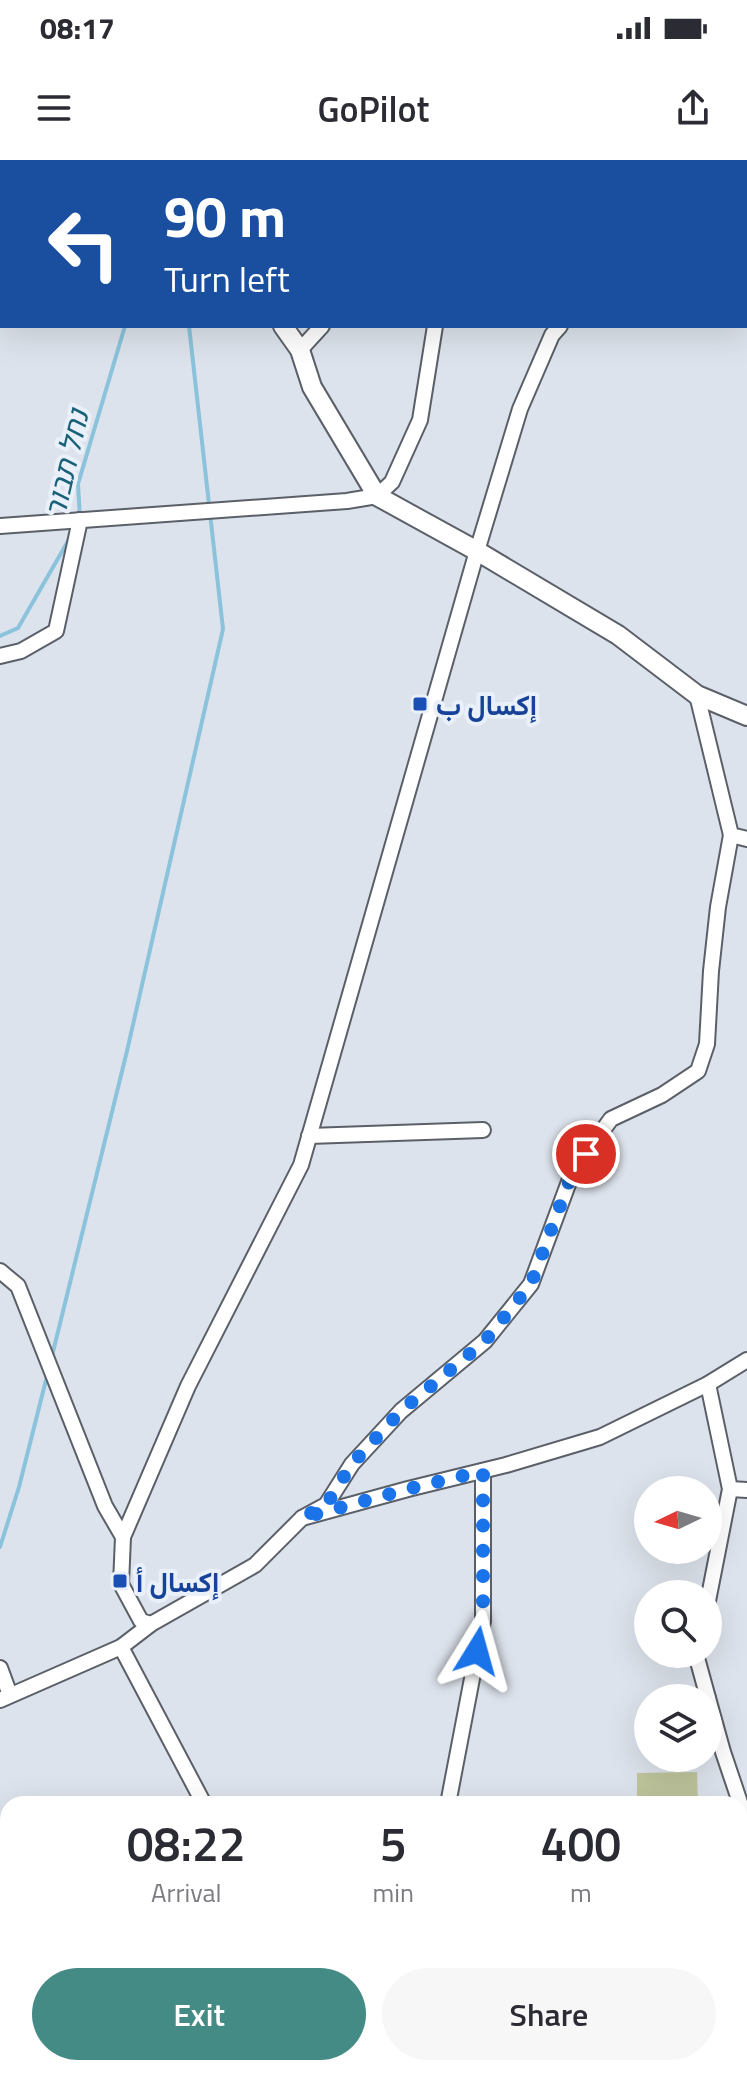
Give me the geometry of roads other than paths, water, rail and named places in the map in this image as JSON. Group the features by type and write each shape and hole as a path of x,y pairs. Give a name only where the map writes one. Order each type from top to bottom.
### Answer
{"street":[{"path":"284,328 300,350 312,387 377,496 618,635 697,695 747,716"},
{"path":"300,350 320,328"},
{"path":"0,526 347,501 377,496 392,482 420,420 435,328"},
{"path":"151,1624 141,1621 121,1584 123,1537 188,1386 301,1165 520,409 552,335 558,328"},
{"path":"0,656 21,651 56,631 80,520"},
{"path":"0,1668 5,1698 121,1647 151,1624 255,1565 302,1518 326,1505 352,1464 401,1411 485,1341 531,1284 573,1171 611,1119 662,1095 698,1071 707,1044 718,907 731,835 697,695"},
{"path":"731,835 747,839"},
{"path":"309,1136 483,1130"},
{"path":"0,1272 18,1286 105,1506 123,1537"},
{"path":"302,1518 600,1437 708,1384 747,1360"},
{"path":"708,1384 730,1489 712,1580"},
{"path":"450,1796 483,1621 483,1471"},
{"path":"730,1489 747,1490"},
{"path":"121,1647 200,1796"},
{"path":"722,1748 738,1796"}],"waterway":[{"name":"נחל תבור","path":"80,518 78,484 124,328"},
{"path":"52,1356 127,1051 223,629 189,328"},
{"name":"נחל תבור","path":"0,636 18,628 71,536"},
{"path":"0,1547 19,1487 48,1372"}],"place":[{"name":"إكسال ب","path":"420,704"},
{"name":"إكسال أ","path":"120,1581"}]}
